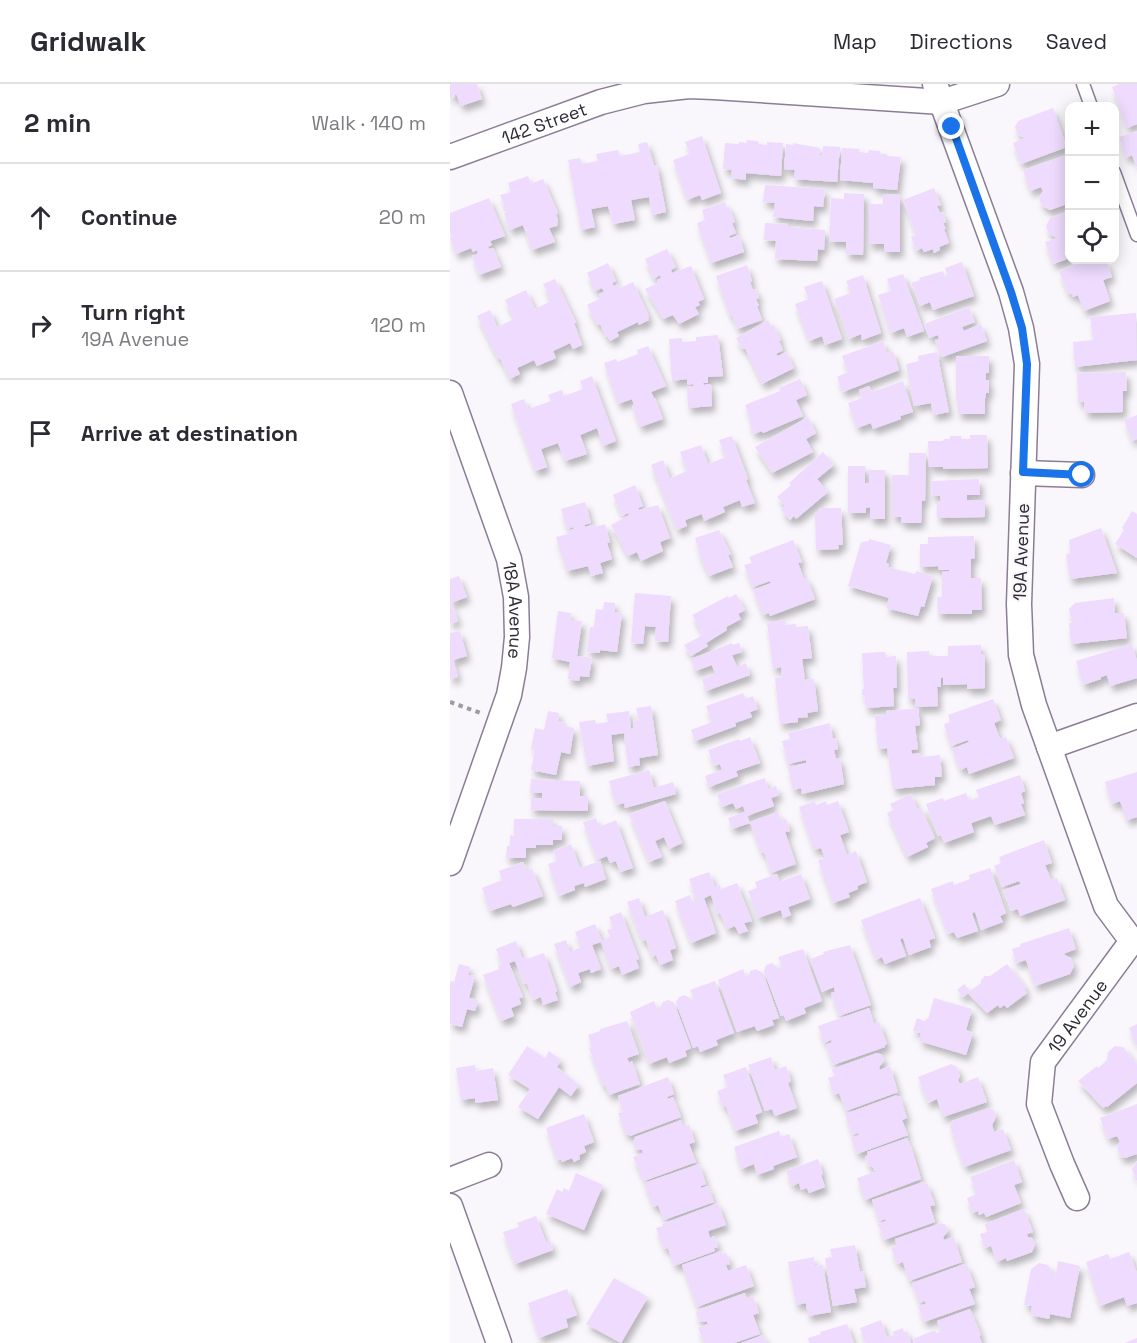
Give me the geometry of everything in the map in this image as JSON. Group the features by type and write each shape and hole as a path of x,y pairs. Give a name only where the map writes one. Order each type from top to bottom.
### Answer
{"street":[{"name":"142 Street","path":"450,157 601,102 644,91 688,86 939,93 997,84"},
{"name":"19A Avenue","path":"939,93 1022,328 1027,364 1019,604 1022,655 1034,705 1106,906 1135,942"},
{"name":"18A Avenue","path":"450,393 509,559 516,597 517,637 509,695 450,863"},
{"path":"1023,472 1082,475"},
{"path":"1050,747 1137,716"},
{"name":"19 Avenue","path":"1077,1198 1039,1104 1043,1062 1135,942"},
{"path":"450,1180 489,1165"},
{"path":"450,1206 500,1343"}],"lane":[{"path":"1083,84 1090,102"},
{"path":"1119,186 1137,235"}],"path":[{"path":"450,702 487,715"}],"building":[{"path":"450,84 477,84 482,99 461,106 456,93 450,98"},
{"path":"1119,84 1137,84 1137,124 1127,128 1112,87"},
{"path":"1053,108 1065,141 1065,148 1021,164 1013,143 1025,138 1018,135 1015,127 1018,121"},
{"path":"1137,131 1137,168 1132,155 1126,158 1119,137"},
{"path":"702,136 721,193 702,200 700,195 687,200 673,160 690,154 685,142"},
{"path":"746,140 758,141 758,144 767,145 767,142 783,143 781,176 746,173 746,180 731,178 732,170 723,169 725,143 747,143"},
{"path":"647,142 654,165 657,165 666,212 652,215 649,197 631,200 635,220 613,224 608,206 591,209 595,227 581,230 568,160 580,158 582,164 598,161 596,154 618,150 620,156 640,152 638,144"},
{"path":"793,143 820,148 819,155 822,155 823,146 840,147 837,182 794,179 795,170 784,169 786,144 793,145"},
{"path":"842,148 860,149 859,152 868,153 869,150 880,151 880,154 887,154 887,156 901,157 897,190 873,188 873,183 840,180"},
{"path":"1065,156 1065,205 1050,210 1042,206 1039,198 1043,191 1041,187 1030,191 1023,170"},
{"path":"528,176 531,184 543,179 558,213 556,214 557,226 549,228 555,242 532,250 523,225 510,230 504,213 507,212 500,195 511,192 508,183"},
{"path":"765,185 825,189 823,207 814,206 813,221 773,217 775,203 763,202"},
{"path":"934,188 941,205 937,206 940,213 943,212 946,222 943,223 949,243 939,247 940,250 934,253 933,249 924,252 922,248 916,251 911,237 916,235 903,200"},
{"path":"844,193 864,194 863,255 846,254 846,242 829,241 831,198 844,199"},
{"path":"900,194 900,252 884,252 884,244 869,244 869,204 883,204 883,195"},
{"path":"489,198 505,236 490,241 492,245 488,247 493,248 501,267 479,275 472,256 478,254 477,250 473,252 471,248 456,254 450,238 452,237 450,213"},
{"path":"725,202 735,222 732,223 736,233 729,236 730,238 739,235 744,252 711,263 697,223 705,220 702,210"},
{"path":"1065,213 1065,260 1053,264 1045,242 1057,238 1049,234 1046,226 1050,218"},
{"path":"765,223 825,230 824,250 818,249 817,261 775,259 776,241 764,240"},
{"path":"667,249 676,267 671,270 672,273 691,266 704,299 698,302 700,305 695,307 699,314 679,324 673,315 663,319 645,289 658,283 657,280 661,278 660,275 654,279 645,259"},
{"path":"962,262 974,296 933,310 930,302 920,306 911,283 920,280 919,278 943,271 945,278 948,276 945,268"},
{"path":"608,263 616,281 612,283 614,286 618,284 620,288 633,282 649,316 649,320 639,325 638,322 617,332 619,336 610,341 600,324 597,325 587,305 601,298 599,294 604,292 602,288 595,291 587,273"},
{"path":"1077,264 1108,264 1112,277 1103,280 1110,301 1084,311 1078,295 1073,297 1071,293 1068,294 1059,271"},
{"path":"747,265 752,281 750,282 759,298 756,299 762,320 737,329 716,276"},
{"path":"903,274 924,331 907,337 904,328 891,333 878,295 891,291 887,279"},
{"path":"863,275 881,333 862,340 861,334 849,339 834,299 851,293 846,281"},
{"path":"555,279 576,322 574,323 582,345 573,349 570,343 553,351 556,358 537,366 534,360 517,368 520,374 510,379 477,316 490,310 497,327 514,319 505,300 526,290 535,309 551,301 543,284"},
{"path":"822,281 842,339 825,345 822,336 809,341 795,304 809,299 804,287"},
{"path":"969,307 975,322 962,327 964,331 981,324 987,341 942,357 935,340 939,339 938,335 929,338 924,324"},
{"path":"1136,313 1137,360 1075,367 1073,342 1093,340 1090,317"},
{"path":"768,320 781,340 779,341 783,350 776,354 778,356 786,352 794,368 762,384 745,348 742,349 736,338"},
{"path":"718,335 723,376 708,377 708,383 703,383 704,385 711,384 712,406 688,408 687,387 694,386 693,384 687,385 687,379 672,381 669,339 682,338 682,342 696,341 696,337"},
{"path":"883,341 887,353 893,351 899,370 843,392 837,377 848,372 842,356"},
{"path":"648,346 666,386 651,392 663,419 640,427 632,399 618,404 604,363 616,359 617,362 638,354 637,350"},
{"path":"937,352 949,412 933,415 931,403 914,406 906,364 919,361 918,356"},
{"path":"956,356 989,356 989,373 986,373 986,380 989,380 989,393 986,393 985,414 958,414"},
{"path":"1126,372 1127,391 1123,391 1123,412 1085,413 1084,402 1078,402 1077,373"},
{"path":"592,376 616,441 603,446 597,428 580,435 587,454 565,461 558,443 541,449 547,467 535,471 511,404 524,399 528,409 551,401 548,395 562,390 564,396 583,389 580,381"},
{"path":"800,379 807,395 796,400 803,416 763,433 762,431 754,434 745,405 780,391 779,388"},
{"path":"903,381 913,412 873,429 871,423 857,428 848,403 862,398 859,390 869,386 872,392"},
{"path":"1137,415 1137,439 1132,441 1124,420"},
{"path":"808,417 816,433 806,439 813,452 772,473 755,447"},
{"path":"970,435 987,435 988,468 929,467 928,441 943,441 950,439 950,436 970,439"},
{"path":"732,436 755,503 742,507 740,500 723,507 725,512 704,521 702,514 685,520 687,526 677,530 651,465 663,460 670,478 687,471 680,452 701,445 708,464 726,457 719,440"},
{"path":"823,452 834,465 817,479 828,492 796,519 794,516 790,520 781,510 785,506 777,497"},
{"path":"909,453 926,453 925,501 922,501 921,523 901,523 901,517 892,517 892,475 909,475"},
{"path":"848,466 865,466 865,483 869,483 869,470 885,470 885,519 870,519 870,507 866,508 866,513 848,513"},
{"path":"979,479 980,495 967,495 967,500 985,500 985,517 937,518 937,501 941,501 940,496 932,496 931,481"},
{"path":"635,485 643,506 638,508 639,510 658,505 670,538 660,542 663,551 641,561 637,552 628,556 611,525 629,515 628,513 622,516 613,495"},
{"path":"585,502 591,523 584,525 585,527 595,524 596,527 605,524 612,559 600,563 603,573 591,576 588,566 567,571 556,537 568,534 567,531 574,529 573,527 567,529 561,509"},
{"path":"819,508 841,508 843,545 838,545 839,549 816,550 815,512 819,512"},
{"path":"1132,511 1137,514 1137,558 1115,544"},
{"path":"1101,528 1117,573 1070,579 1066,555 1070,553 1069,540"},
{"path":"719,530 731,554 728,555 733,567 709,576 695,538"},
{"path":"974,536 975,558 971,559 971,578 981,578 982,610 972,610 972,614 938,614 937,597 942,597 942,572 949,570 939,570 938,566 920,567 920,544 928,544 928,537"},
{"path":"869,539 891,545 886,563 889,564 888,567 933,576 924,607 921,606 918,616 886,608 889,598 848,586 861,542 869,541"},
{"path":"793,540 802,562 798,563 815,599 770,616 769,613 763,615 753,590 771,583 770,581 753,587 744,565 752,563 749,557"},
{"path":"459,576 467,597 451,603 458,621 450,624 450,579"},
{"path":"635,593 671,596 668,642 655,641 656,627 645,626 643,644 631,643"},
{"path":"736,594 745,610 738,614 741,619 726,627 727,630 706,643 708,646 691,656 684,645 701,636 699,632 701,631 692,615"},
{"path":"1114,598 1115,613 1124,613 1127,638 1071,644 1069,623 1075,622 1069,609 1075,603"},
{"path":"604,602 615,603 615,612 622,613 617,652 600,650 600,653 587,652 590,627 594,627 596,609 603,610"},
{"path":"558,611 571,613 570,620 582,621 577,656 592,658 589,677 580,676 579,681 568,679 570,662 552,658"},
{"path":"785,620 785,625 808,626 812,658 802,659 805,680 814,679 818,711 807,713 808,717 798,718 798,722 780,724 775,678 782,678 781,667 773,669 767,623"},
{"path":"460,631 467,656 453,660 458,677 450,679 450,633"},
{"path":"732,643 733,645 739,643 742,652 732,655 737,667 746,663 750,675 706,691 702,679 715,674 712,665 695,671 691,659"},
{"path":"1132,644 1137,661 1137,678 1110,686 1107,675 1083,685 1076,661"},
{"path":"981,645 981,654 985,654 985,688 967,689 967,684 943,685 943,677 941,687 937,687 938,706 915,707 915,699 908,699 907,652 929,651 929,656 948,656 948,646"},
{"path":"885,652 886,657 896,656 897,688 893,688 894,706 866,708 864,695 862,695 862,689 864,689 862,653"},
{"path":"743,693 746,699 753,696 758,709 750,712 752,717 735,723 736,726 695,741 691,730 712,722 706,706"},
{"path":"993,699 1001,720 994,723 1000,739 1006,737 1014,758 969,774 967,767 960,770 952,749 969,742 968,740 951,746 944,724 950,722 948,715"},
{"path":"651,706 658,755 639,758 640,765 628,767 624,733 611,735 614,761 587,766 579,722 595,720 596,724 608,722 606,714 629,711 631,729 634,728 633,721 639,720 636,708"},
{"path":"918,708 920,725 915,726 918,749 911,750 912,754 921,753 921,757 940,755 942,777 935,777 935,785 893,789 887,748 878,749 875,716 886,715 886,711"},
{"path":"548,711 559,713 558,721 574,728 570,754 561,752 556,775 531,770 535,749 531,749 535,728 544,730"},
{"path":"830,723 833,739 836,738 838,749 834,750 836,759 840,758 844,784 802,794 801,788 793,790 788,767 806,763 806,760 788,764 782,741 790,739 788,733"},
{"path":"750,737 760,763 736,771 738,776 709,787 705,776 722,770 720,764 714,766 708,750"},
{"path":"649,770 654,788 673,782 676,794 625,808 624,803 616,805 609,781"},
{"path":"1137,772 1137,817 1127,820 1120,801 1112,804 1105,782"},
{"path":"1020,775 1025,791 1021,793 1024,803 1021,804 1025,815 995,825 991,816 971,823 974,832 944,843 941,835 938,836 926,804 943,798 944,801 966,793 969,801 979,797 976,790"},
{"path":"765,778 768,789 776,786 779,795 771,798 774,806 747,816 750,823 732,829 728,818 745,812 743,806 736,809 733,803 722,807 717,794"},
{"path":"531,779 580,781 580,796 588,796 588,811 531,810 531,798 542,798 542,793 530,793"},
{"path":"911,794 918,810 921,808 935,838 926,843 928,847 907,857 887,813 893,810 890,804"},
{"path":"665,801 682,843 669,849 664,837 655,841 662,857 649,862 629,814"},
{"path":"815,801 816,805 826,801 827,805 838,801 849,832 840,835 847,855 856,851 867,882 848,893 850,897 833,903 818,860 825,858 821,848 814,850 799,807"},
{"path":"778,812 781,821 786,819 790,831 785,832 796,864 771,873 750,822"},
{"path":"596,818 599,827 616,820 633,868 620,872 616,861 610,863 607,856 597,860 583,822"},
{"path":"514,819 553,819 553,826 562,826 562,840 553,840 553,845 536,845 536,848 526,848 526,858 506,858 507,846 510,846 510,835 514,836"},
{"path":"1044,840 1052,863 1045,865 1051,880 1057,878 1065,900 1020,916 1018,909 1011,911 1003,890 1021,884 1019,881 1002,887 994,866 1001,863 999,857"},
{"path":"571,844 580,868 600,861 606,879 585,887 584,883 574,886 575,890 559,896 548,864 557,861 553,851"},
{"path":"523,862 527,871 532,869 543,896 513,907 511,904 490,911 482,888 502,880 499,871"},
{"path":"990,868 1006,913 1000,916 1003,922 981,930 975,912 972,913 978,931 957,938 954,932 948,934 931,889 953,881 954,885 970,879 969,875"},
{"path":"709,872 715,887 720,885 721,889 737,883 752,921 744,923 748,931 739,934 735,926 727,929 720,913 717,914 711,895 704,898 716,933 691,943 675,901 690,895 692,901 697,900 689,879"},
{"path":"777,874 779,882 801,874 810,899 788,907 791,915 783,918 781,910 758,918 748,891 757,888 755,882"},
{"path":"639,898 645,917 663,910 676,948 670,950 673,960 660,965 656,955 652,957 646,940 642,941 627,902"},
{"path":"920,898 935,938 929,940 931,947 909,955 903,938 900,939 906,956 885,964 882,957 876,960 861,920"},
{"path":"621,912 639,959 636,960 639,968 622,975 619,966 611,969 601,942 592,945 601,969 591,973 590,969 578,973 581,982 570,987 554,944 566,940 570,952 581,947 575,932 595,924 602,941 610,937 607,930 613,928 609,917"},
{"path":"1069,928 1076,949 1063,954 1071,958 1074,966 1070,974 1035,986 1026,960 1016,963 1012,949 1021,946 1020,944"},
{"path":"516,941 522,958 526,956 527,959 544,953 558,1000 543,1005 541,997 533,1000 515,961 509,963 523,997 519,998 521,1004 511,1008 514,1016 501,1021 483,975 499,969 498,966 502,965 496,949"},
{"path":"850,945 871,1005 839,1016 831,993 835,992 834,987 822,992 810,959 824,954 823,952"},
{"path":"803,949 822,1001 804,1008 806,1013 786,1021 784,1015 781,1016 764,971 766,965 772,963 778,968 782,967 778,957"},
{"path":"459,964 470,967 468,975 475,976 469,998 478,1000 475,1011 467,1009 462,1027 450,1024 450,981 454,982"},
{"path":"1007,964 1026,988 1024,989 1027,993 1007,1008 1004,1005 1000,1008 998,1005 987,1013 968,993 963,997 957,990 964,984 970,991 981,983 985,976 990,976"},
{"path":"743,969 746,977 749,976 750,971 756,969 763,973 779,1018 772,1020 774,1025 757,1031 755,1026 737,1032 718,980"},
{"path":"715,981 734,1033 716,1040 718,1045 700,1052 698,1046 693,1048 676,1002 679,997 685,995 694,999 690,990"},
{"path":"934,998 972,1009 966,1030 973,1033 966,1055 919,1041 921,1033 913,1031 917,1018 925,1021 926,1018 928,1019"},
{"path":"668,1000 674,1003 691,1048 685,1051 687,1056 669,1063 667,1057 649,1064 630,1012 654,1001 658,1011 661,1010 663,1002"},
{"path":"869,1008 874,1024 879,1022 887,1044 885,1047 833,1065 826,1045 832,1042 831,1040 824,1043 818,1026"},
{"path":"627,1021 639,1054 627,1058 629,1063 632,1061 640,1084 609,1095 605,1085 603,1086 589,1048 592,1047 588,1035"},
{"path":"1137,1024 1137,1046 1129,1028"},
{"path":"527,1046 545,1058 549,1051 561,1060 557,1067 579,1085 571,1096 559,1087 538,1119 518,1107 530,1089 508,1075"},
{"path":"1115,1046 1123,1047 1137,1064 1137,1083 1103,1108 1078,1081 1107,1060 1108,1052"},
{"path":"877,1053 882,1055 884,1061 879,1067 880,1070 890,1066 898,1092 846,1111 839,1093 834,1095 828,1078 834,1076 832,1069"},
{"path":"771,1057 775,1070 786,1066 791,1081 788,1083 797,1108 775,1116 772,1109 765,1111 748,1065"},
{"path":"951,1064 957,1067 960,1084 978,1077 987,1102 943,1117 937,1099 928,1103 918,1077"},
{"path":"475,1065 476,1071 493,1068 498,1100 475,1103 475,1098 461,1100 456,1068"},
{"path":"746,1067 762,1112 755,1115 758,1123 735,1131 726,1106 723,1107 717,1091 728,1087 723,1075"},
{"path":"668,1077 674,1094 667,1097 668,1099 673,1097 681,1117 630,1136 626,1135 618,1113 623,1112 618,1096"},
{"path":"897,1095 897,1097 900,1096 907,1118 902,1120 908,1135 857,1154 851,1138 859,1135 858,1133 852,1135 845,1114"},
{"path":"1137,1104 1137,1154 1125,1158 1120,1156 1117,1147 1120,1142 1117,1136 1108,1139 1100,1118"},
{"path":"989,1108 994,1110 996,1117 992,1125 994,1132 1003,1129 1011,1150 964,1167 950,1127 952,1121"},
{"path":"584,1114 594,1142 584,1146 586,1152 579,1155 580,1159 574,1162 572,1158 562,1162 561,1159 557,1161 546,1128"},
{"path":"681,1120 683,1127 689,1125 695,1142 689,1144 696,1162 644,1181 633,1157 643,1153 642,1150 635,1149 633,1143 635,1137"},
{"path":"779,1131 781,1137 789,1134 797,1157 757,1175 754,1164 741,1169 734,1147"},
{"path":"907,1138 921,1179 865,1200 857,1178 875,1172 872,1166 869,1167 865,1157 868,1155 867,1152"},
{"path":"818,1159 825,1187 809,1193 807,1188 801,1190 799,1183 792,1186 786,1171"},
{"path":"1014,1160 1022,1182 1014,1185 1021,1203 986,1217 984,1213 979,1215 978,1211 972,1213 967,1198 977,1194 970,1177"},
{"path":"1137,1161 1137,1182 1132,1169"},
{"path":"699,1164 706,1184 701,1188 708,1186 714,1202 664,1220 658,1205 653,1207 644,1183"},
{"path":"576,1173 603,1185 584,1230 546,1214 557,1189 562,1192 564,1188 569,1191"},
{"path":"923,1182 927,1183 935,1205 930,1206 935,1222 884,1240 878,1224 886,1221 885,1219 879,1221 872,1200"},
{"path":"718,1203 726,1225 708,1231 710,1238 714,1236 718,1247 714,1248 715,1251 674,1266 668,1248 664,1249 656,1228"},
{"path":"1024,1209 1033,1232 1027,1234 1035,1244 1032,1252 997,1262 991,1246 985,1248 980,1234 987,1232 985,1224"},
{"path":"536,1216 546,1242 550,1240 553,1250 515,1264 503,1232 519,1227 517,1223"},
{"path":"941,1223 946,1225 948,1231 943,1237 944,1240 954,1237 962,1262 909,1281 903,1262 897,1264 891,1248 897,1246 895,1239"},
{"path":"855,1245 860,1272 863,1271 866,1287 854,1289 857,1302 833,1306 825,1258 832,1257 830,1249"},
{"path":"721,1251 722,1254 726,1253 730,1264 726,1265 728,1271 746,1265 754,1286 697,1307 682,1265"},
{"path":"1129,1252 1137,1273 1137,1303 1127,1306 1124,1297 1100,1306 1086,1262 1108,1254 1110,1259"},
{"path":"814,1257 815,1266 823,1265 831,1312 808,1316 806,1303 796,1305 788,1262"},
{"path":"1058,1261 1080,1266 1070,1318 1050,1314 1049,1319 1031,1315 1032,1306 1024,1305 1031,1269 1039,1263 1048,1265 1056,1274"},
{"path":"964,1264 967,1265 975,1287 969,1289 975,1304 924,1322 918,1306 926,1304 925,1301 919,1303 912,1283"},
{"path":"614,1278 648,1297 621,1343 586,1324"},
{"path":"567,1289 577,1315 566,1319 568,1327 539,1338 528,1303"},
{"path":"745,1293 747,1299 753,1297 759,1313 753,1315 760,1334 734,1343 704,1343 698,1328 708,1324 699,1321 697,1310"},
{"path":"970,1309 982,1343 914,1343 913,1339 935,1330 936,1333 941,1332 937,1321"},
{"path":"881,1320 887,1337 894,1335 892,1332 903,1328 904,1332 907,1331 911,1343 865,1343 860,1328"},
{"path":"847,1324 854,1343 809,1343 808,1338 821,1334 820,1332"},
{"path":"763,1335 767,1343 741,1343"},
{"path":"1137,1338 1137,1343 1124,1343"}],"route":[{"path":"952,127 1022,328 1027,364 1023,472 1082,475"}]}
